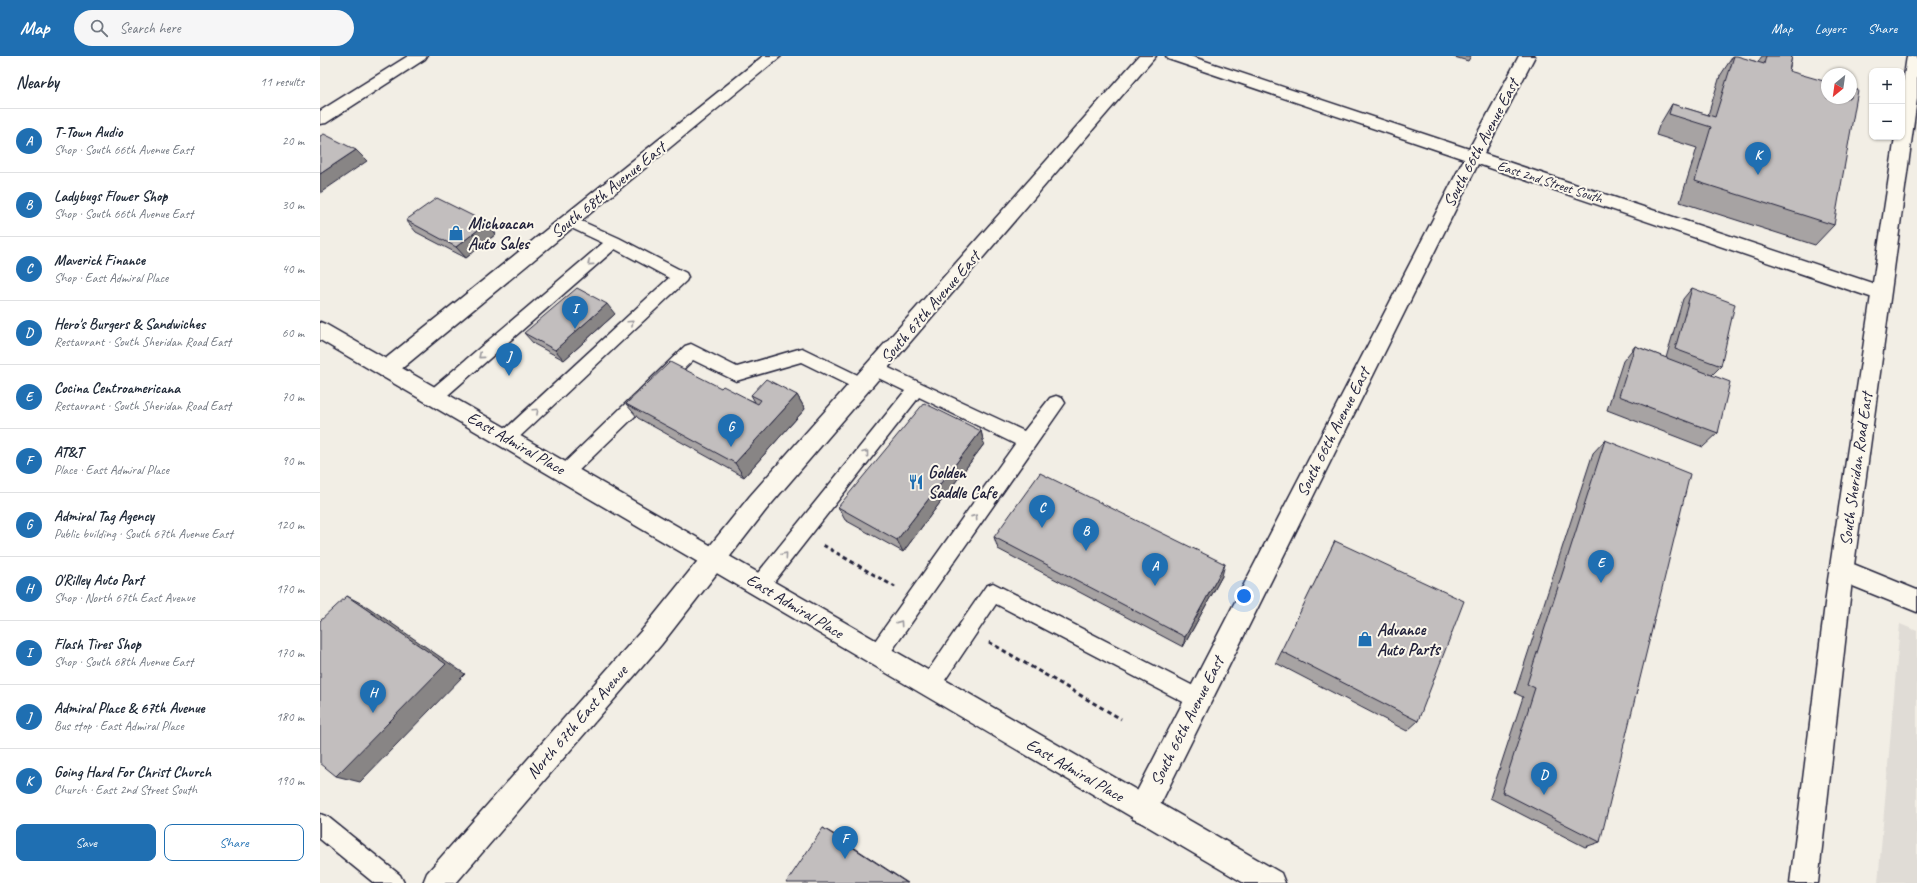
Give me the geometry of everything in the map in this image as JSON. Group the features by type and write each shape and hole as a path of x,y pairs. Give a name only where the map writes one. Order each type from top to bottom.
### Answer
{"street":[{"path":"320,119 419,56"},
{"name":"South 68th Avenue East","path":"387,369 773,56"},
{"name":"South 67th Avenue East","path":"714,559 758,503 1148,56"},
{"name":"East 2nd Street South","path":"1174,56 1880,293"},
{"name":"South 66th Avenue East","path":"1143,809 1417,266 1527,56"},
{"name":"South Sheridan Road East","path":"1804,883 1841,570 1880,293 1912,118 1914,56"},
{"name":"East Admiral Place","path":"320,330 1271,883"},
{"name":"North 67th East Avenue","path":"437,883 652,637 714,559"},
{"path":"1841,570 1917,601"}],"lane":[{"path":"507,438 680,278 614,242 570,221"},
{"path":"435,396 614,242"},
{"path":"566,472 691,351 736,374 802,355 862,385"},
{"path":"876,369 1027,441"},
{"path":"760,585 808,527 917,388"},
{"path":"877,655 1056,402"},
{"path":"930,685 994,592 1198,699"},
{"path":"320,825 392,883"}],"shaded area":[{"path":"1900,624 1917,631 1917,883 1878,883"}],"building":[{"path":"1734,56 1764,64 1766,56 1792,56 1789,71 1821,80 1821,104 1856,104 1834,225 1695,181 1711,127 1669,114 1672,104 1715,117"},
{"path":"324,134 356,150 320,174 320,136"},
{"path":"437,198 487,223 456,247 406,220"},
{"path":"577,288 607,304 555,350 524,333"},
{"path":"1692,288 1735,304 1721,366 1675,349"},
{"path":"1635,346 1730,382 1718,433 1619,396"},
{"path":"670,362 721,388 723,386 758,404 761,400 751,395 766,379 797,395 735,463 626,404"},
{"name":"Golden Saddle Cafe","path":"924,403 981,431 897,540 838,507"},
{"path":"1605,440 1690,474 1600,842 1502,792 1535,688 1527,684"},
{"path":"1040,473 1225,564 1185,637 994,537"},
{"name":"Advance Auto Parts","path":"1335,541 1464,601 1418,721 1281,651"},
{"path":"347,596 446,664 336,776 320,763 320,621"},
{"path":"823,828 907,883 786,883"}],"place":[{"name":"Going Hard For Christ Church","path":"1758,175"},
{"name":"Michoacan Auto Sales","path":"456,233"},
{"name":"Flash Tires Shop","path":"575,329"},
{"name":"Admiral Place & 67th Avenue","path":"509,376"},
{"name":"Admiral Tag Agency","path":"731,447"},
{"name":"Golden Saddle Cafe","path":"916,482"},
{"name":"Maverick Finance","path":"1042,528"},
{"name":"Ladybugs Flower Shop","path":"1086,551"},
{"name":"Cocina Centroamericana","path":"1601,583"},
{"name":"T-Town Audio","path":"1155,586"},
{"name":"Advance Auto Parts","path":"1365,639"},
{"name":"O'Rilley Auto Part","path":"373,713"},
{"name":"Hero's Burgers & Sandwiches","path":"1544,795"},
{"name":"AT&T","path":"845,859"}]}
